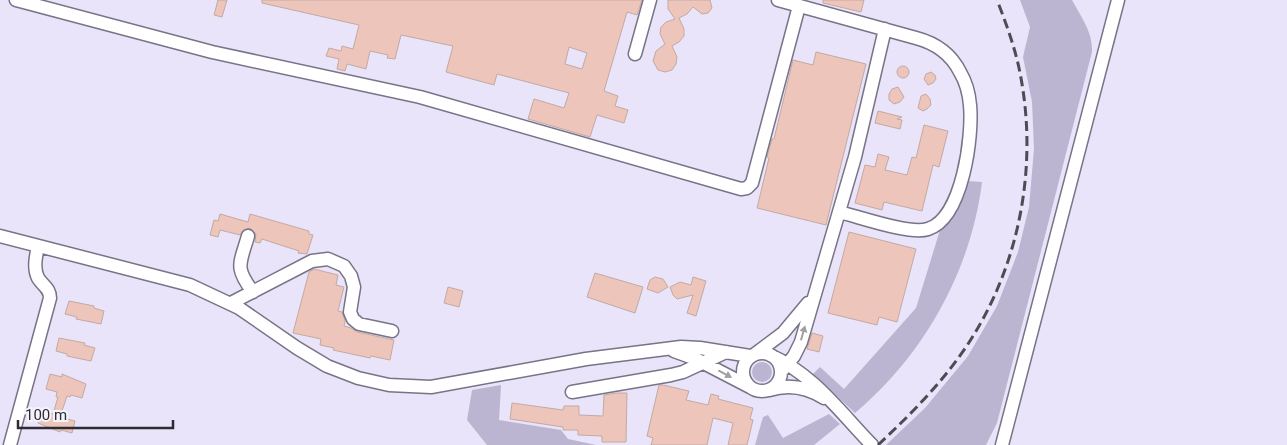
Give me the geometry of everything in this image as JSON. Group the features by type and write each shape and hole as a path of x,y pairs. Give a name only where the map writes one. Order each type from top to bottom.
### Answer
{"street":[{"path":"16,0 212,52 420,97 742,189 747,188 752,183 799,6"},
{"path":"635,54 650,0"},
{"path":"1002,441 1118,0"},
{"path":"784,1 925,40 949,56 960,71 968,90 971,114 970,144 964,172 947,215 938,224 927,230 913,230 839,212"},
{"path":"766,391 778,382 801,342 864,124 885,29"},
{"path":"0,236 174,280 206,291 256,318 304,353 327,366 358,378 403,387 431,387 586,358 666,349 690,347 753,355 760,353 770,355 785,368 814,383 872,445"},
{"path":"248,236 240,268 242,278 253,292"},
{"path":"10,445 50,298 48,290 38,278 36,270 35,258 38,246"},
{"path":"231,304 312,262 323,259 334,260 344,266 353,282 354,293 350,308 353,319 359,324 392,331"},
{"path":"751,388 744,380 744,364 753,355 774,341 792,324 809,302 815,290"},
{"path":"666,349 702,362 751,388 760,391 789,387 806,390 821,396 837,409"},
{"path":"572,392 683,372 726,352"}],"shaded area":[{"path":"1020,0 1072,0 1091,38 1092,52 997,423 986,445 886,445 925,408 968,356 997,306 1018,252 1029,207 1034,149 1032,102 1023,57 1030,27"},
{"path":"968,181 982,182 976,215 955,279 923,338 880,390 855,413 813,374 820,367 844,389 916,308 940,230 956,213"},
{"path":"762,362 769,365 772,372 769,379 762,382 755,379 752,372 755,365"},
{"path":"501,385 499,420 561,430 568,439 596,445 487,445 467,420 472,390"},
{"path":"829,414 840,424 814,445 755,445 763,417 768,415 783,438"}],"building":[{"path":"218,0 227,0 222,17 214,15"},
{"path":"262,0 642,0 637,15 627,12 604,91 618,96 615,106 628,110 624,123 597,115 590,137 528,119 534,99 564,108 569,93 497,74 494,85 446,72 453,46 401,35 395,59 387,58 388,55 370,51 366,69 347,64 345,71 337,69 339,59 326,56 329,48 341,51 342,46 353,49 359,25 262,3","holes":["569,47 587,53 582,69 565,64"]},
{"path":"668,0 710,0 712,8 708,13 702,14 693,7 687,14 679,18 684,29 684,36 672,46 677,57 676,64 672,70 665,72 658,70 653,61 656,51 665,44 660,34 661,27 666,22 675,19 668,9"},
{"path":"823,0 864,0 861,12 823,3"},
{"path":"816,52 866,64 826,225 757,208 769,158 767,157 772,139 774,139 793,60 813,65"},
{"path":"901,66 905,66 909,72 905,78 901,78 897,74 897,70"},
{"path":"931,72 935,75 936,79 928,85 924,79 926,74"},
{"path":"898,87 904,97 900,102 894,104 889,100 889,94 892,89"},
{"path":"926,94 930,99 931,105 923,111 918,108 921,96"},
{"path":"878,111 902,117 897,119 902,120 900,129 875,123"},
{"path":"924,125 948,131 939,167 933,165 922,211 884,202 882,210 855,203 865,165 875,167 878,154 889,157 885,170 907,175 912,157 916,158"},
{"path":"220,214 248,222 250,214 309,231 309,234 313,235 307,254 298,253 299,251 262,239 260,243 255,242 256,234 250,228 243,230 240,235 220,230 218,237 210,235 214,220 218,221"},
{"path":"849,232 916,249 897,322 879,317 877,325 828,313"},
{"path":"314,269 338,275 336,285 344,287 338,311 342,312 345,321 344,326 357,332 394,340 390,360 333,350 334,348 320,345 321,339 293,333 309,272"},
{"path":"595,273 643,287 635,313 587,297"},
{"path":"655,277 663,279 668,287 658,293 647,289 650,280"},
{"path":"693,277 706,281 696,316 687,313 693,295 677,299 670,287 680,282 691,285"},
{"path":"448,287 463,291 459,307 444,303"},
{"path":"69,301 94,306 94,308 104,311 101,324 76,319 77,317 65,314"},
{"path":"812,333 823,336 819,352 807,349"},
{"path":"59,338 85,343 84,345 95,348 91,361 67,356 67,354 56,351"},
{"path":"50,374 62,377 62,374 86,384 82,398 71,395 70,397 67,396 61,414 65,415 64,418 75,421 72,433 61,430 60,432 38,423 41,411 53,414 58,397 56,397 57,392 46,389"},
{"path":"659,385 689,391 686,400 708,405 711,394 719,396 718,399 753,408 750,419 753,420 747,445 728,445 733,423 713,418 707,445 651,445 653,438 647,436"},
{"path":"627,393 626,442 602,442 602,436 578,435 578,430 563,430 563,427 510,419 512,403 563,410 564,406 579,406 579,415 603,416 604,395"}],"railway":[{"path":"878,445 926,397 968,344 986,313 1001,280 1013,246 1021,211 1026,175 1027,139 1025,104 1015,51 997,0"}]}
